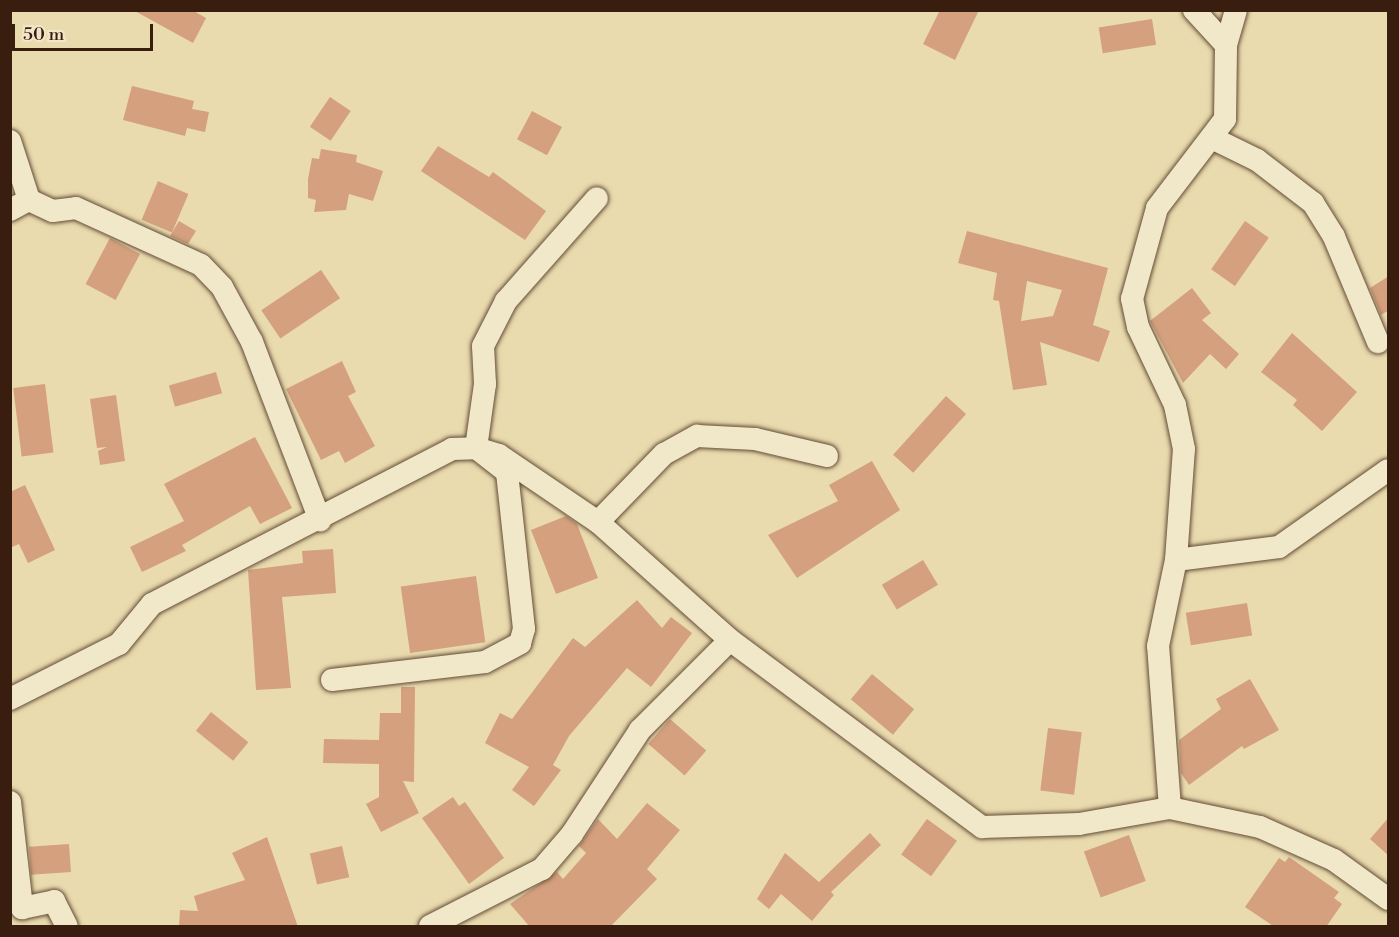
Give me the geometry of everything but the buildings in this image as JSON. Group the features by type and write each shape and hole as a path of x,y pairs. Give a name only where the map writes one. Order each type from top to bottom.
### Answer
{"street":[{"path":"1194,10 1226,45"},
{"path":"1170,808 1158,646 1176,560 1184,449 1175,405 1138,327 1132,299 1157,208 1212,138 1229,100 1226,45 1236,10"},
{"path":"1212,138 1257,160 1312,203 1334,237 1378,342"},
{"path":"10,141 20,205 53,211 76,208 201,265 222,287 280,404 320,520"},
{"path":"476,447 485,384 483,346 506,301 597,198"},
{"path":"598,522 664,454 697,436 755,439 827,456"},
{"path":"332,680 485,662 520,643 524,629 507,472 476,447"},
{"path":"10,699 120,644 152,604 320,520 452,449 476,447 499,455 598,522 729,640 982,827 1079,824 1170,808 1260,827 1334,860 1389,899"},
{"path":"1176,560 1279,547 1389,470"},
{"path":"430,927 542,868 572,834 640,730 729,640"},
{"path":"10,802 16,907 54,901 67,927"}]}
